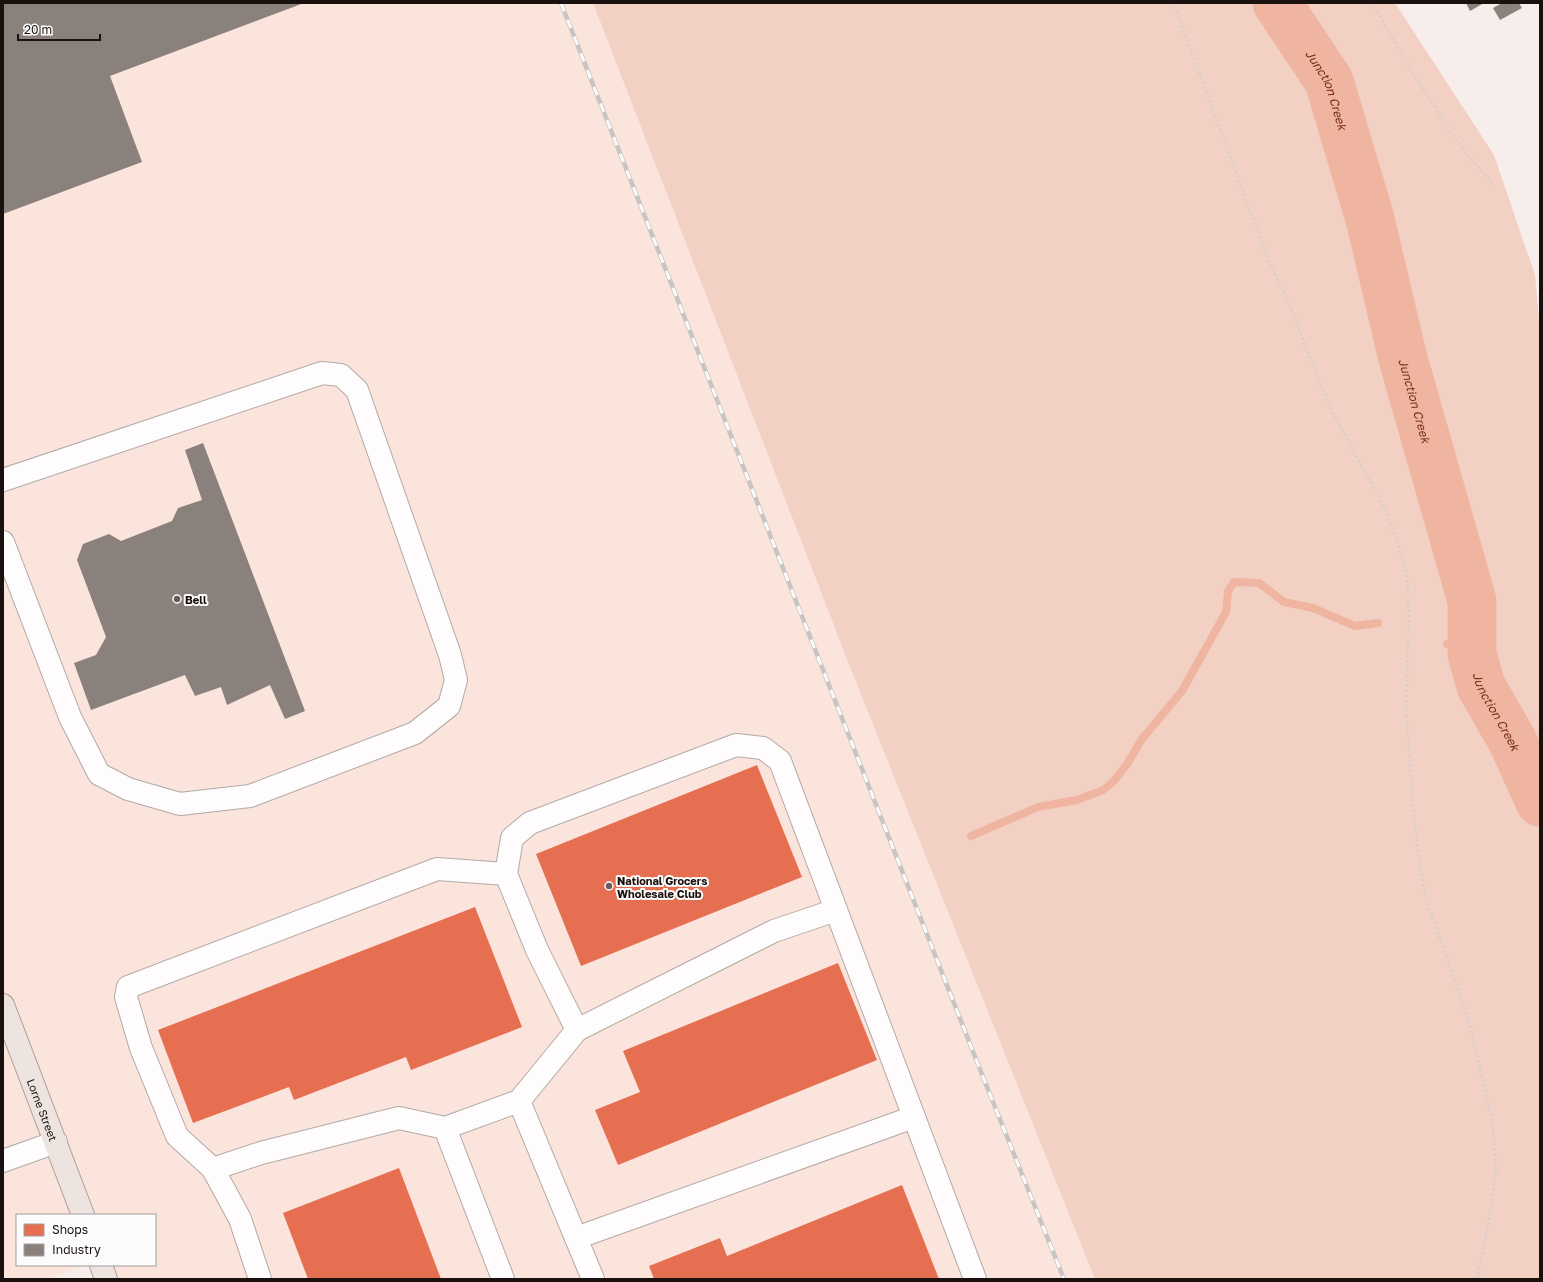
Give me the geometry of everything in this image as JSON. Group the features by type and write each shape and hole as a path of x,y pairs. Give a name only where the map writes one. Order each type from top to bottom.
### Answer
{"main road":[{"name":"Lorne Street","path":"3,1005 83,1214"},
{"path":"101,1266 106,1279"}],"street":[{"path":"3,480 322,373 341,375 357,390 450,655 456,680 449,706 415,733 250,796 180,804 128,789 99,774 70,717 3,542"},
{"path":"577,1030 538,950 506,874 512,838 530,823 736,745 763,748 780,761 975,1279"},
{"path":"260,1279 240,1219 213,1169 176,1136 141,1048 126,997 128,987 437,869 506,874"},
{"path":"213,1169 261,1153 399,1118 445,1128 520,1101 577,1030 774,931 836,910"},
{"path":"520,1101 593,1279"},
{"path":"576,1238 914,1117"},
{"path":"445,1128 502,1279"},
{"path":"3,1161 56,1142"}],"path":[{"path":"1171,3 1177,13 1268,259 1290,306 1329,406 1383,505 1397,539 1407,578 1409,615 1406,707 1412,796 1425,896 1469,1021 1492,1120 1496,1169 1489,1220 1476,1279"},
{"path":"1372,3 1420,85 1456,140 1494,186"}],"shaded area":[{"path":"3,3 593,3 850,667 1095,1279 104,1279 98,1266 156,1266 156,1214 16,1214 16,1266 84,1266 49,1279 3,1279"},
{"path":"593,3 1395,3 1494,155 1535,275 1540,332 1540,1279 1095,1279 850,667"}],"building: Shops":[{"path":"757,765 802,877 581,966 536,854"},
{"path":"475,907 522,1027 411,1070 406,1057 294,1100 289,1087 193,1123 158,1030"},
{"path":"838,963 877,1060 618,1165 595,1110 640,1092 623,1051"},
{"path":"399,1168 441,1279 308,1279 283,1213"},
{"path":"902,1185 939,1279 654,1279 649,1266 720,1238 727,1256"}],"building: Industry":[{"path":"3,3 304,3 110,76 142,162 3,214"},
{"path":"1466,3 1484,3 1470,11"},
{"path":"1502,3 1519,3 1522,8 1500,20 1493,8"},
{"name":"Bell","path":"203,443 305,711 285,719 270,685 227,705 221,687 195,696 185,675 91,710 74,663 96,655 106,637 77,560 83,544 109,534 121,541 172,521 178,508 202,500 185,450"}],"waterway":[{"name":"Junction Creek","path":"1277,3 1329,81 1370,219 1402,355 1472,601 1472,654 1481,686 1513,742 1540,802"},
{"path":"971,836 1038,807 1077,800 1103,790 1113,782 1127,764 1142,739 1182,691 1226,612 1228,591 1234,582 1259,583 1284,602 1313,608 1355,626 1378,623"},
{"path":"1447,644 1472,654"}],"railway":[{"path":"561,3 983,1077 1064,1279"}],"place":[{"name":"Bell","path":"177,599"},
{"name":"National Grocers Wholesale Club","path":"609,886"}]}
